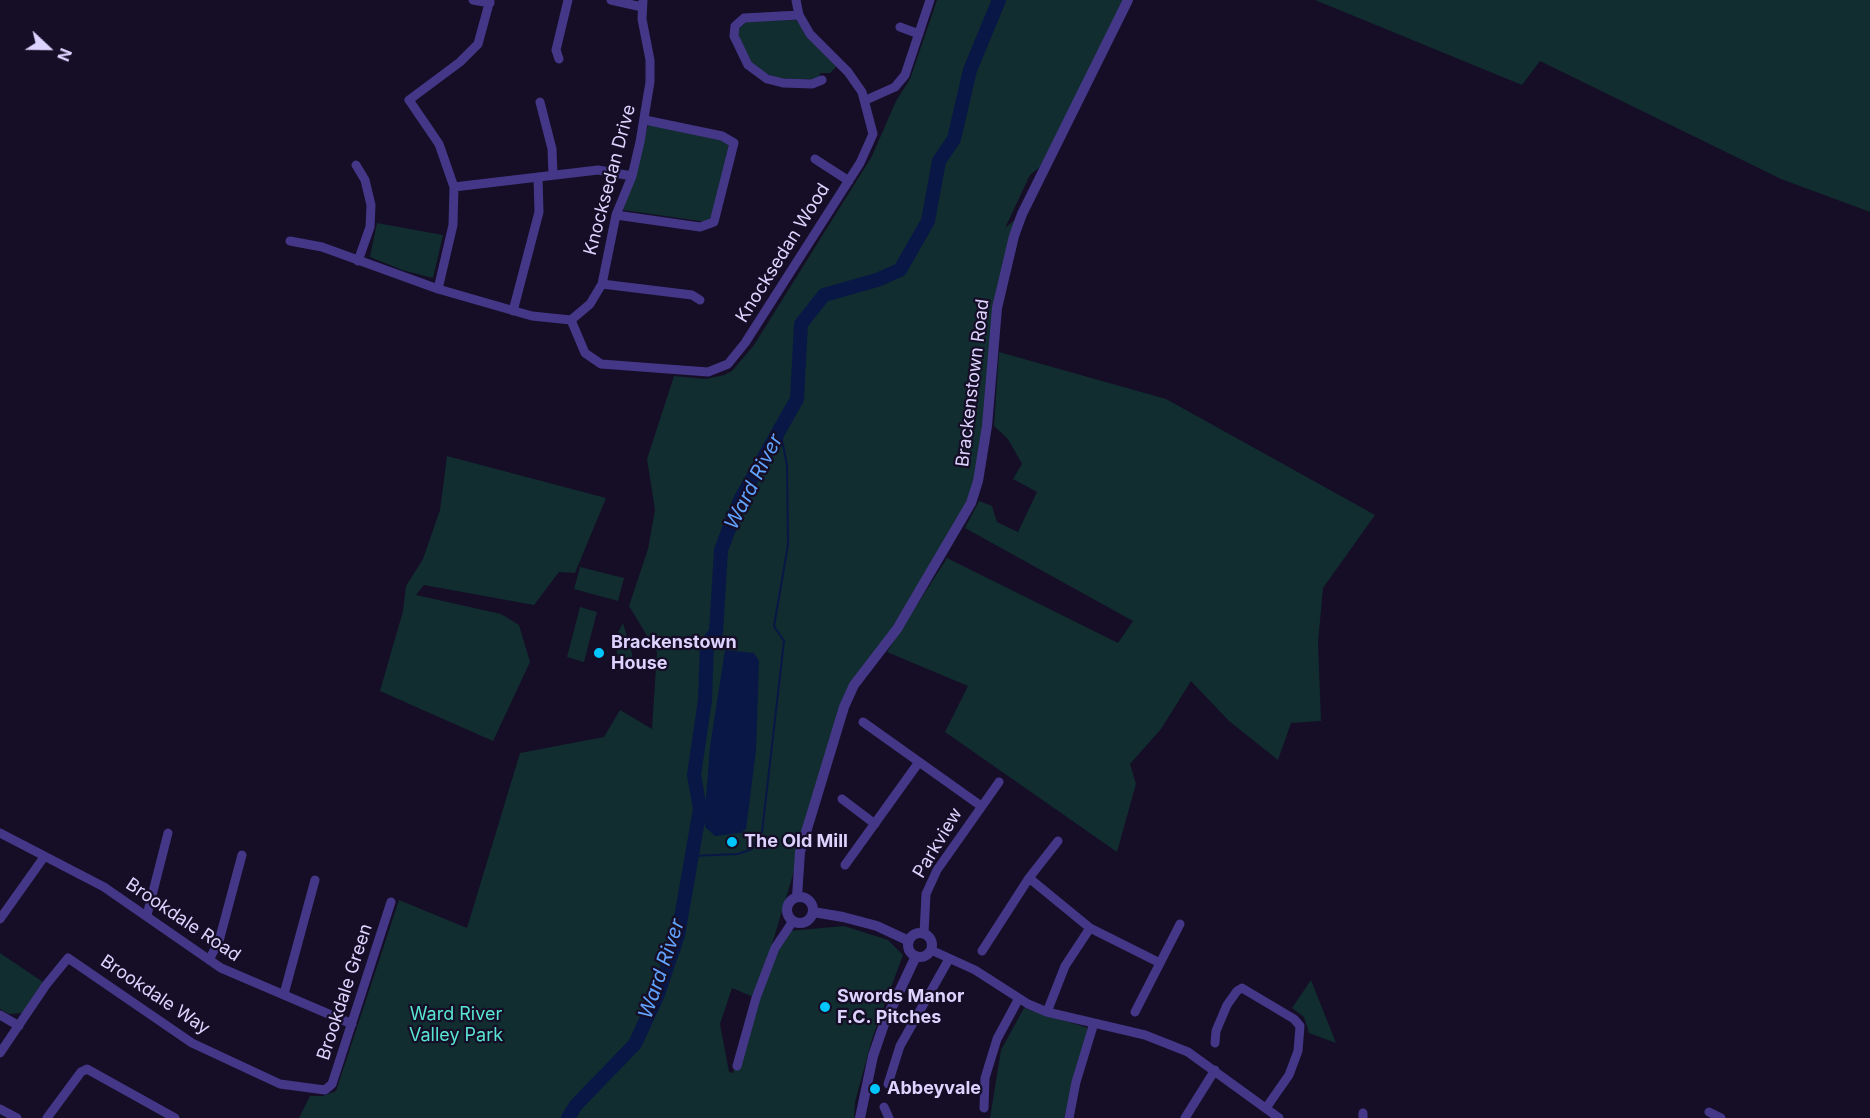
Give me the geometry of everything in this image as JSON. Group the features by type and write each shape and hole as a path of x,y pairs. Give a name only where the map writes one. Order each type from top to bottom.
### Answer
{"street":[{"path":"438,289 453,225 454,187 439,144 409,100 471,53 482,36 490,1 473,0"},
{"path":"559,59 556,50 568,0"},
{"path":"611,0 642,3"},
{"name":"Knocksedan Wood","path":"571,320 579,344 595,362 697,372 722,368 746,343 849,181 867,151 873,134 866,100 848,72 810,34 799,15 796,0"},
{"path":"866,100 886,93 900,82 930,0"},
{"name":"Brackenstown Road","path":"797,897 800,852 844,707 854,686 897,629 970,503 978,481 987,426 997,308 1014,236 1022,213 1128,0"},
{"name":"Knocksedan Drive","path":"571,320 590,304 602,284 616,215 632,176 645,120 650,60 642,3"},
{"path":"799,15 744,18 735,26 734,36 748,65 766,79 783,83 812,84 822,80"},
{"path":"900,27 919,34"},
{"path":"540,102 552,149 553,175"},
{"path":"616,215 700,226 714,222 734,143 722,136 645,120"},
{"path":"815,159 849,181"},
{"path":"356,165 365,180 371,205 370,227 358,261"},
{"path":"454,187 598,170 632,176"},
{"path":"513,311 539,212 538,177"},
{"path":"290,241 322,247 438,289 513,311 571,320"},
{"path":"602,284 692,294 700,300"},
{"name":"Parkview","path":"864,722 884,739 981,806"},
{"path":"845,865 919,762"},
{"name":"Parkview","path":"924,933 926,894 937,870 999,782"},
{"path":"842,799 874,824"},
{"name":"Brookdale Road","path":"0,833 78,872 147,915 209,960 238,977 284,994 352,1024"},
{"path":"147,915 168,833"},
{"path":"982,951 1029,878 1058,840"},
{"path":"209,960 219,941 242,855"},
{"path":"0,919 44,857"},
{"path":"1029,878 1090,928 1160,963"},
{"path":"284,994 315,880"},
{"path":"793,921 787,909 790,902 797,897 809,901 813,912"},
{"name":"Brookdale Green","path":"325,1090 332,1084 391,902"},
{"path":"793,921 805,922 813,912"},
{"path":"813,912 843,916 877,926 909,940"},
{"path":"737,1066 756,998 775,948 793,921"},
{"path":"1135,1012 1180,924"},
{"path":"1047,1012 1065,966 1090,928"},
{"path":"916,933 924,933 932,942 931,950 923,957 916,956 910,952 909,940 916,933"},
{"path":"931,950 975,970 1018,1000 1047,1012 1172,1044 1215,1070 1280,1118"},
{"path":"860,1118 873,1056 884,1024 916,956"},
{"name":"Brookdale Way","path":"19,1026 46,985 68,958 192,1043 280,1084 325,1090"},
{"path":"888,1084 900,1046 949,959"},
{"path":"1215,1043 1216,1031 1227,1005 1236,991 1242,988 1294,1019 1300,1026 1298,1051 1289,1075 1266,1108"},
{"path":"984,1108 985,1078 997,1040 1018,1000"},
{"path":"0,1015 19,1026 0,1053"},
{"path":"1070,1118 1076,1082 1094,1023"},
{"path":"47,1118 81,1072 87,1069 174,1118"},
{"path":"1185,1118 1215,1070"},
{"path":"884,1107 889,1118"},
{"path":"0,1109 16,1118"},
{"path":"1708,1112 1721,1118"}],"green space":[{"name":"Ward River Valley Park","path":"937,0 1125,0 1040,167 1030,175 1005,228 1022,214 998,303 978,481 960,525 854,685 833,742 760,984 788,931 844,926 888,940 903,955 873,1036 855,1102 854,1118 299,1118 310,1096 323,1096 336,1091 399,900 467,928 520,753 604,737 620,710 652,729 657,652 629,606 648,549 655,510 647,459 674,376 706,379 724,375 732,371 754,345 872,156 896,101 910,79","holes":["732,988 756,998 733,1073 729,1072 720,1024"]},
{"path":"1315,0 1870,0 1870,212 1781,179 1540,61 1522,85"},
{"path":"796,20 837,66 830,73 820,73 819,80 776,78 765,73 749,61 737,31 747,21"},
{"path":"651,124 722,138 730,145 711,218 707,222 623,210 648,126"},
{"path":"377,223 443,235 433,278 402,270 370,257"},
{"path":"999,352 1166,399 1375,515 1323,588 1318,642 1321,721 1291,723 1278,760 1229,721 1191,681 1161,729 1130,764 1136,784 1117,852 945,732 968,686 887,652 947,558 1118,643 1133,621 965,528 979,501 992,506 997,522 1018,532 1037,492 1013,479 1022,464 1008,439 994,426"},
{"path":"447,456 606,498 575,573 559,572 534,605 424,585 416,595 501,614 519,625 530,662 493,741 380,691 403,611 406,586 423,559 440,510"},
{"path":"580,567 624,578 618,601 574,589"},
{"path":"580,607 597,612 584,662 567,657"},
{"path":"623,623 632,654 632,660 626,663 619,658 613,642"},
{"path":"0,953 43,982 22,1013 9,1014 0,1009"},
{"path":"1311,980 1336,1043 1309,1033 1304,1017 1292,1008"},
{"path":"1024,1008 1088,1028 1064,1118 990,1118 1001,1050"}],"water":[{"path":"725,650 754,653 759,661 756,750 746,829 741,833 715,836 705,827 705,812 710,747"}],"waterway":[{"name":"Ward River","path":"568,1118 576,1105 635,1044 658,994 678,935 700,809 694,775 705,700 707,644 716,632 721,550 740,500 797,399 801,324 824,295 877,280 900,270 928,221 939,161 954,139 970,70 999,0"},
{"path":"691,856 738,854 752,849 762,832 784,641 774,626 788,545 787,465 782,440 785,419"}],"place":[{"name":"Brackenstown House","path":"599,653"},
{"name":"The Old Mill","path":"732,842"},
{"name":"Swords Manor F.C. Pitches","path":"825,1007"},
{"name":"Abbeyvale","path":"875,1089"}]}
